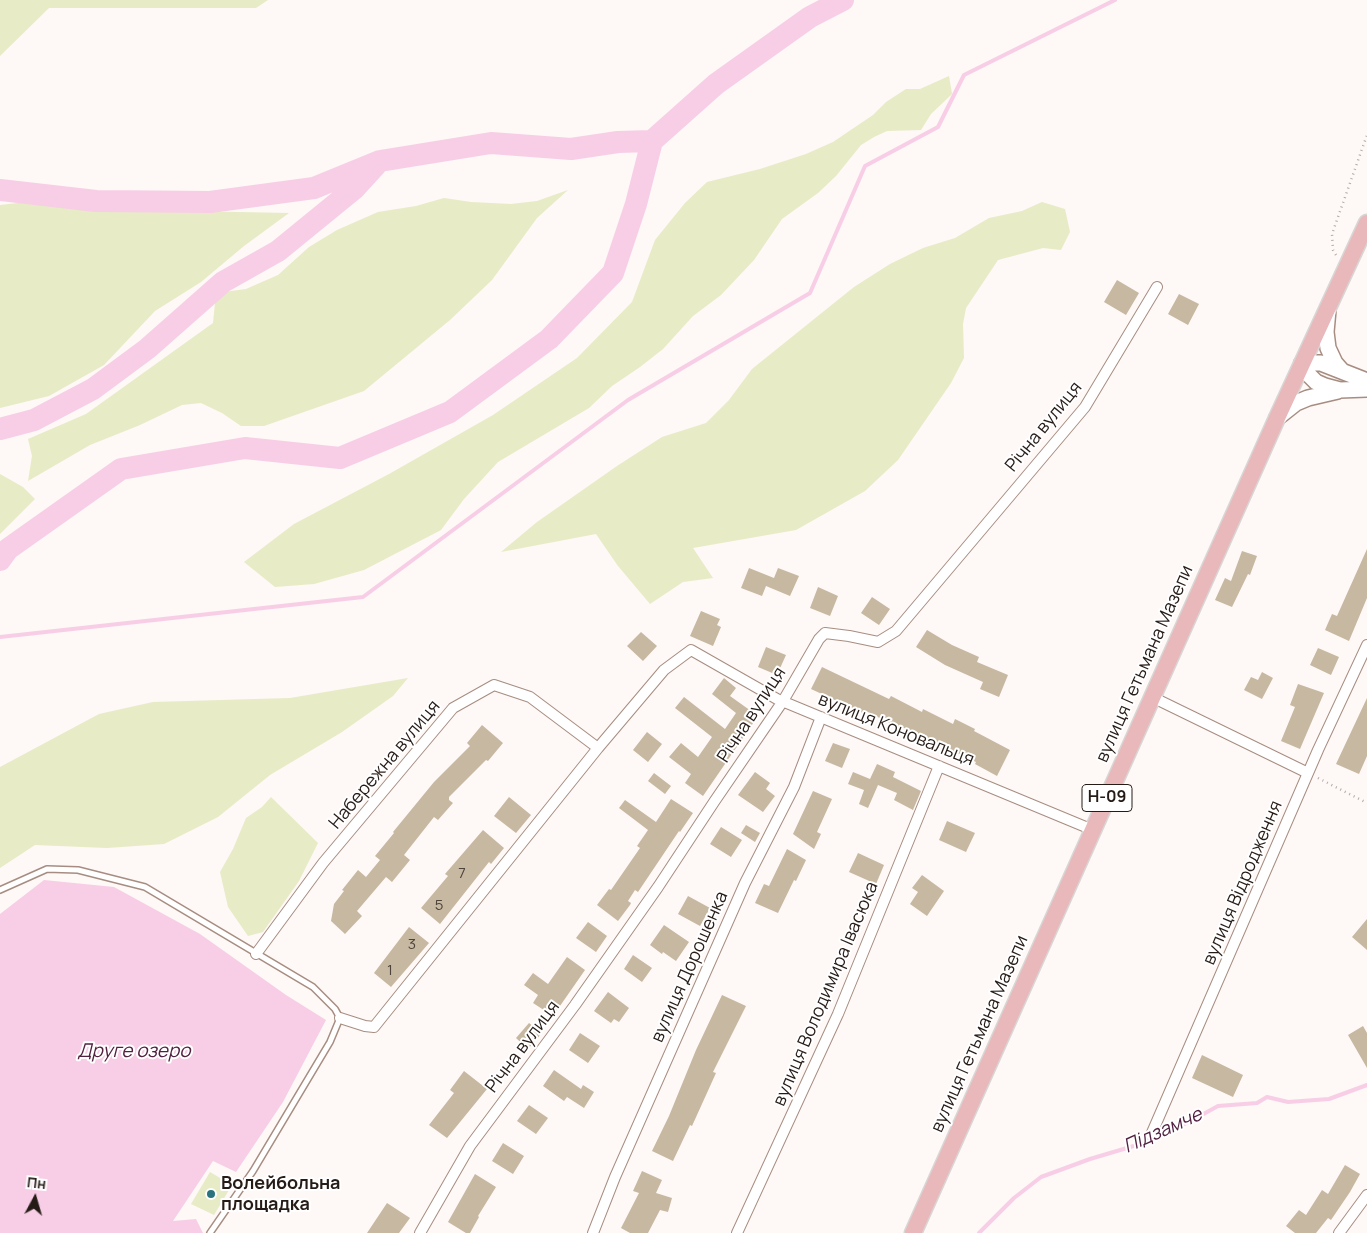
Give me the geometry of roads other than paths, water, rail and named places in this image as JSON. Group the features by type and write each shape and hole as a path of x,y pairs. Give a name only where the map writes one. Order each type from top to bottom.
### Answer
{"main road":[{"name":"вулиця Гетьмана Мазепи","path":"913,1233 1329,302 1367,223"},
{"path":"1329,302 1327,341 1331,354 1343,372"},
{"path":"1340,390 1316,382 1305,371 1302,363 1321,363 1367,381"},
{"path":"1277,418 1296,403 1308,398 1340,390 1367,389"}],"street":[{"name":"Річна вулиця","path":"420,1233 470,1146 575,1004 658,887 783,702 819,639 825,633 878,642 896,631 1085,407 1157,287"},
{"name":"вулиця Відродження","path":"1151,1135 1308,773 1367,645"},
{"name":"вулиця Коновальця","path":"598,748 664,670 691,650 783,702 1093,830"},
{"name":"Набережна вулиця","path":"256,954 323,863 454,708 494,685 530,697 598,748"},
{"path":"1152,697 1308,773"},
{"name":"вулиця Дорошенка","path":"593,1233 615,1177 695,995 745,883 794,787 822,717"},
{"path":"340,1018 374,1027 598,748"},
{"name":"вулиця Володимира Івасюка","path":"737,1233 838,1014 938,766"},
{"path":"1339,1233 1367,1195"}],"lane":[{"path":"0,890 47,869 78,870 145,887 313,987 335,1009 340,1018 330,1042 253,1171 210,1233"}],"water":[{"name":"Друге озеро","path":"44,880 114,887 200,934 286,995 326,1020 283,1102 236,1172 213,1161 173,1221 196,1219 203,1233 0,1233 0,914"}],"waterway":[{"path":"0,560 8,549 121,469 245,448 340,458 450,412 549,339 613,273 636,204 652,141 716,84 810,17 843,0"},
{"path":"0,637 363,597 628,400 810,293 865,166 938,127 964,75 1115,0"},
{"path":"0,190 96,201 210,202 314,188 380,161 491,143 571,149 618,142 652,141"},
{"path":"0,429 34,420 93,389 147,349 223,282 278,251 354,189 376,165"},
{"name":"Підзамче","path":"979,1233 1014,1198 1041,1177 1090,1159 1137,1145 1189,1122 1218,1106 1257,1103 1267,1097 1288,1102 1329,1099 1367,1085"}],"place":[{"name":"Волейбольна площадка","path":"211,1194"}]}
